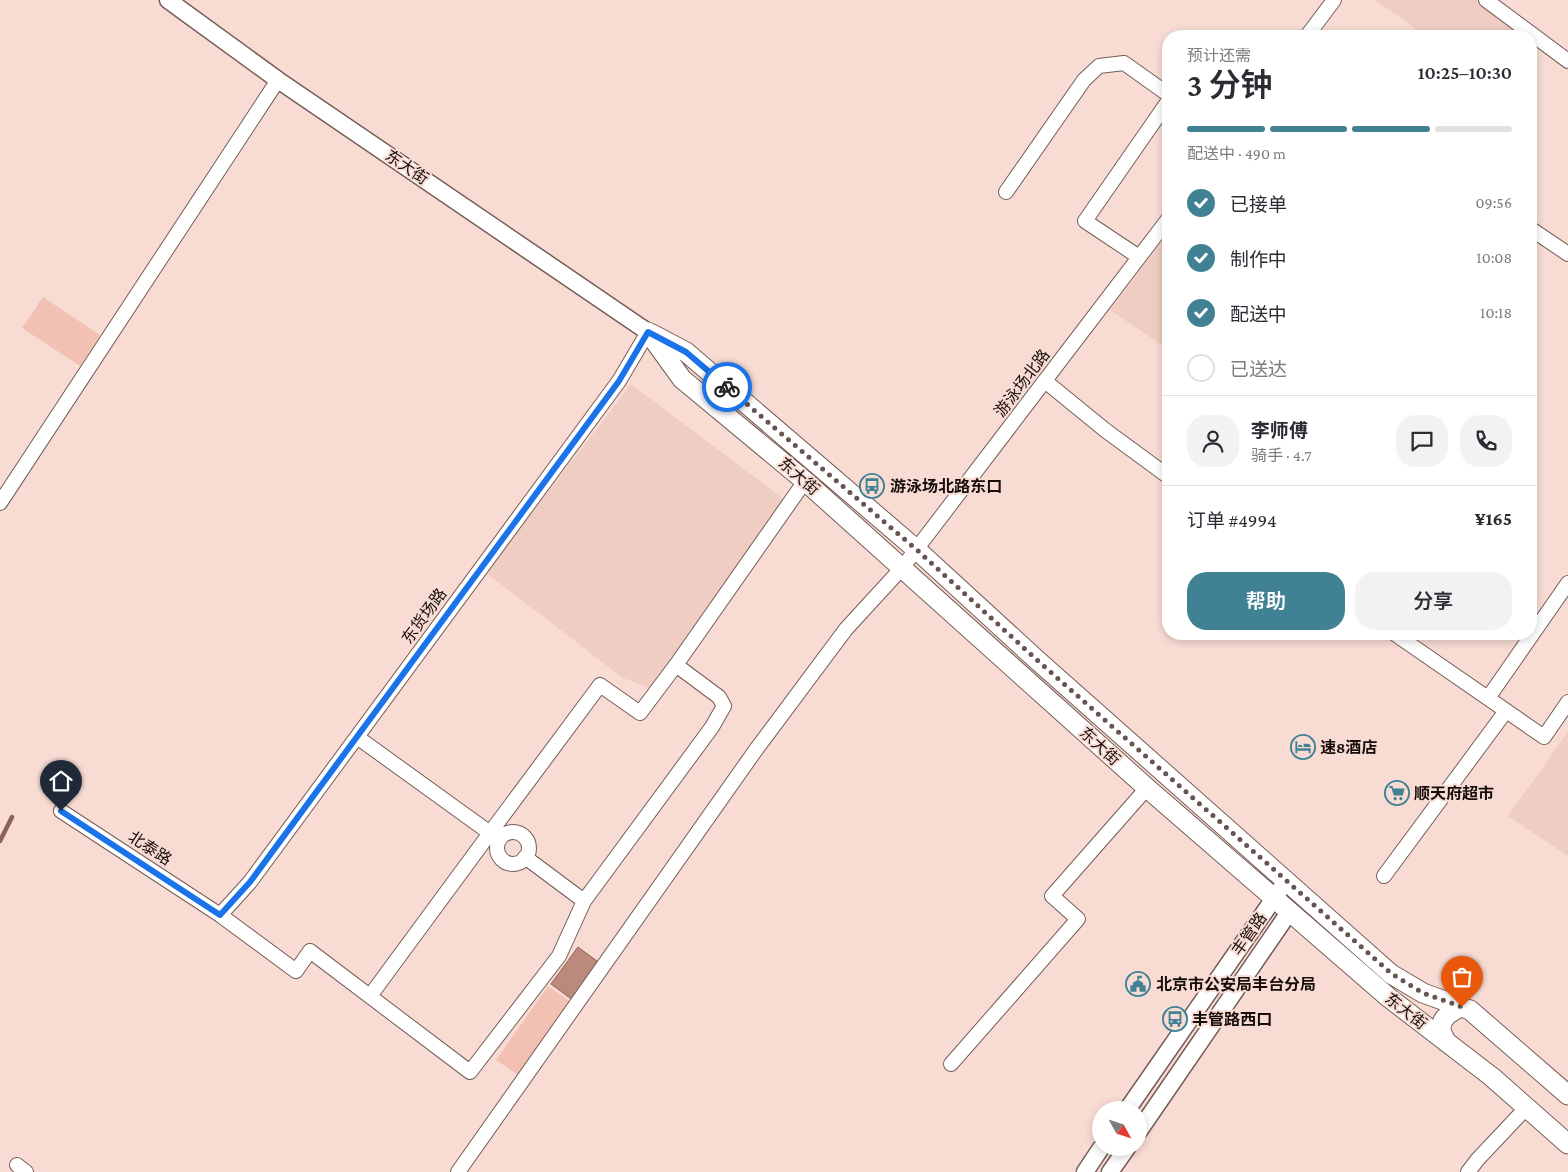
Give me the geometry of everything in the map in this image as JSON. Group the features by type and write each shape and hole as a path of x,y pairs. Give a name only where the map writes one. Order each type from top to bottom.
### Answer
{"main road":[{"name":"东大街","path":"648,332 682,379 805,481 1147,788 1388,997 1492,1077 1568,1144"},
{"name":"东大街","path":"648,332 686,352 917,550 1037,660 1392,974 1423,993 1470,1010 1568,1095"},
{"path":"1446,1042 1441,1030 1444,1020 1452,1010 1462,1007"}],"street":[{"name":"东大街","path":"168,0 278,80 648,332"},
{"path":"1312,30 1334,0"},
{"path":"1486,0 1526,30"},
{"path":"1537,38 1568,61"},
{"path":"1006,192 1084,80 1100,66 1124,63 1162,90"},
{"path":"0,504 278,80"},
{"path":"1139,257 1085,221 1162,110"},
{"name":"游泳场北路","path":"458,1172 755,751 846,630 917,550 1162,227"},
{"path":"1537,233 1568,254"},
{"name":"东货场路","path":"220,915 250,882 619,381 648,332"},
{"path":"1045,381 1105,430 1162,472"},
{"path":"676,665 718,697 724,706 712,726 584,901 559,956 470,1072 370,996 495,836 600,685 640,713 676,665 805,481"},
{"path":"1537,628 1568,583"},
{"path":"1404,640 1544,737 1568,702"},
{"path":"1488,698 1528,640"},
{"path":"1384,876 1506,711"},
{"path":"357,736 495,836 498,853 504,862 515,864 525,857 528,845 523,836 510,832 495,836"},
{"path":"951,1064 1078,919 1052,896 1147,788"},
{"name":"北泰路","path":"61,811 220,915 296,971 310,952 370,996"},
{"path":"525,857 584,901"},
{"name":"丰管路","path":"1133,1101 1286,881"},
{"path":"1148,1118 1290,911"},
{"path":"1468,1172 1527,1107"},
{"path":"1084,1172 1096,1156"},
{"path":"1098,1172 1118,1160"}],"shaded area":[{"path":"1375,0 1476,0 1518,30 1418,30"},
{"path":"1162,242 1162,345 1110,310"},
{"path":"43,297 100,335 80,366 22,328"},
{"path":"631,384 785,500 652,689 623,678 486,573"},
{"path":"1568,732 1568,856 1508,816"},
{"path":"578,947 601,964 574,1001 551,984"},
{"path":"548,986 572,1003 521,1077 496,1060"}],"waterway":[{"path":"0,841 12,817"}],"way so far":[{"path":"727,387 917,550 1037,660 1392,974 1423,993 1462,1007"}],"place":[{"name":"游泳场北路东口","path":"872,486"},
{"name":"速8酒店","path":"1303,747"},
{"name":"顺天府超市","path":"1397,793"},
{"name":"北京市公安局丰台分局","path":"1138,984"},
{"name":"丰管路西口","path":"1175,1019"}],"route":[{"path":"61,811 220,915 250,882 619,381 648,332 686,352 727,387"}]}
